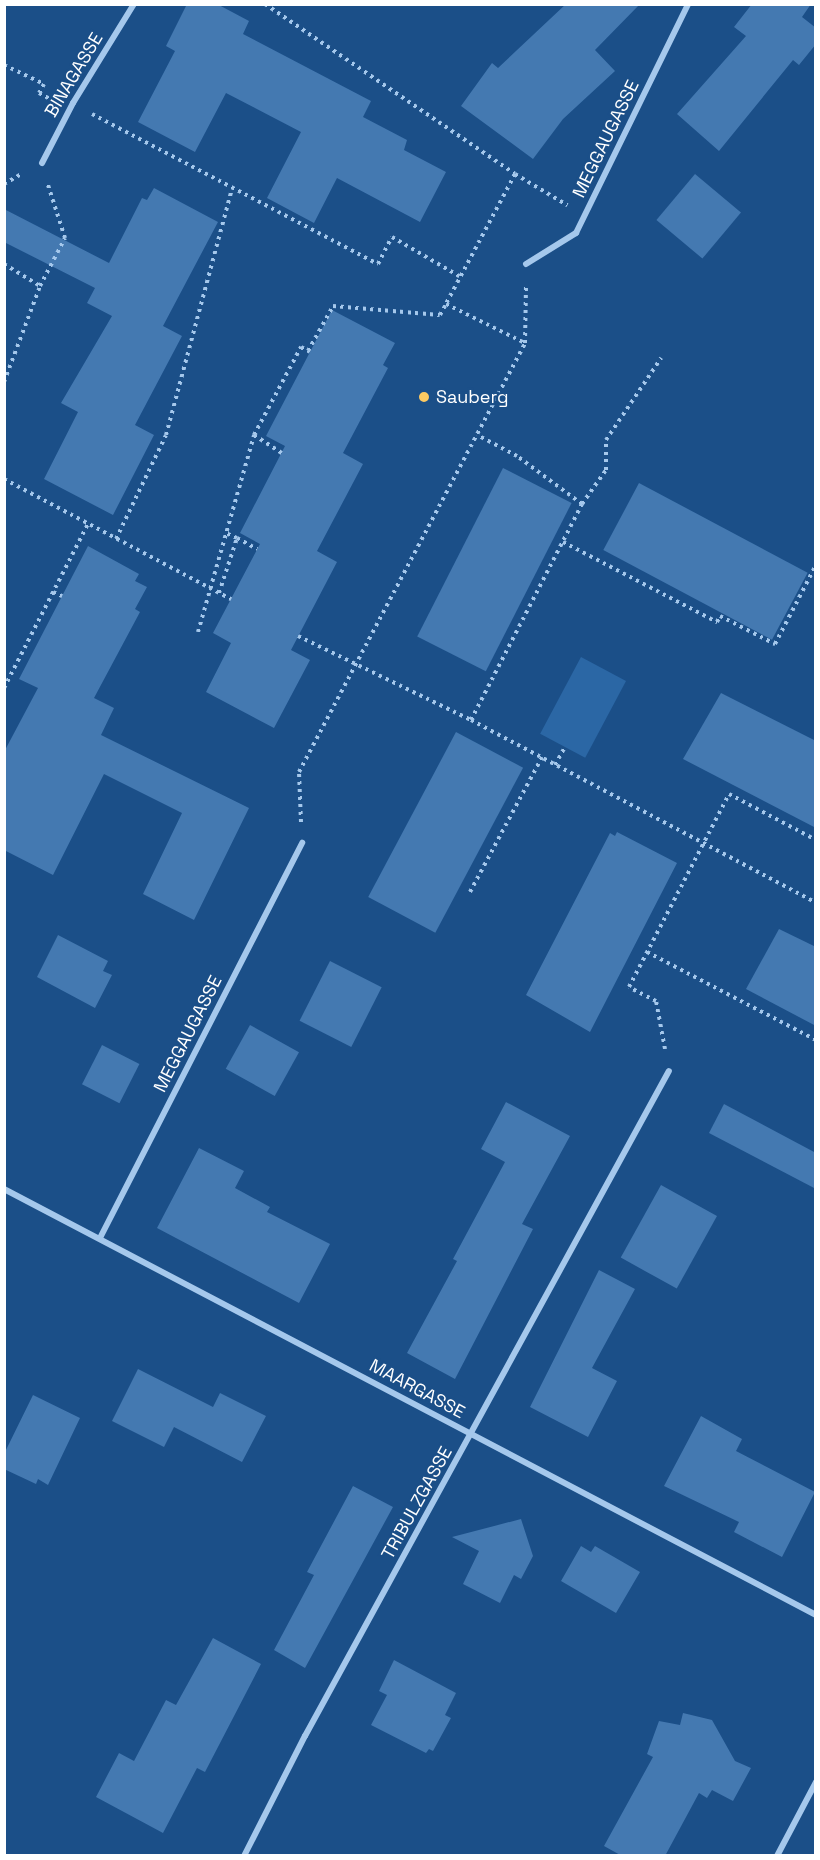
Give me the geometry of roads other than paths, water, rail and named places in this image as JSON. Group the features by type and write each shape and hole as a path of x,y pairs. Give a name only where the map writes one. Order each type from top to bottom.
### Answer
{"street":[{"name":"BINAGASSE","path":"42,163 71,106 135,4"},
{"name":"MEGGAUGASSE","path":"526,264 576,233 688,4"},
{"name":"MEGGAUGASSE","path":"100,1238 302,843"},
{"name":"TRIBULZGASSE","path":"244,1856 305,1736 472,1436 669,1071"},
{"name":"MAARGASSE","path":"4,1189 816,1615"},
{"path":"777,1856 816,1782"}],"place":[{"name":"Sauberg","path":"424,397"}]}
